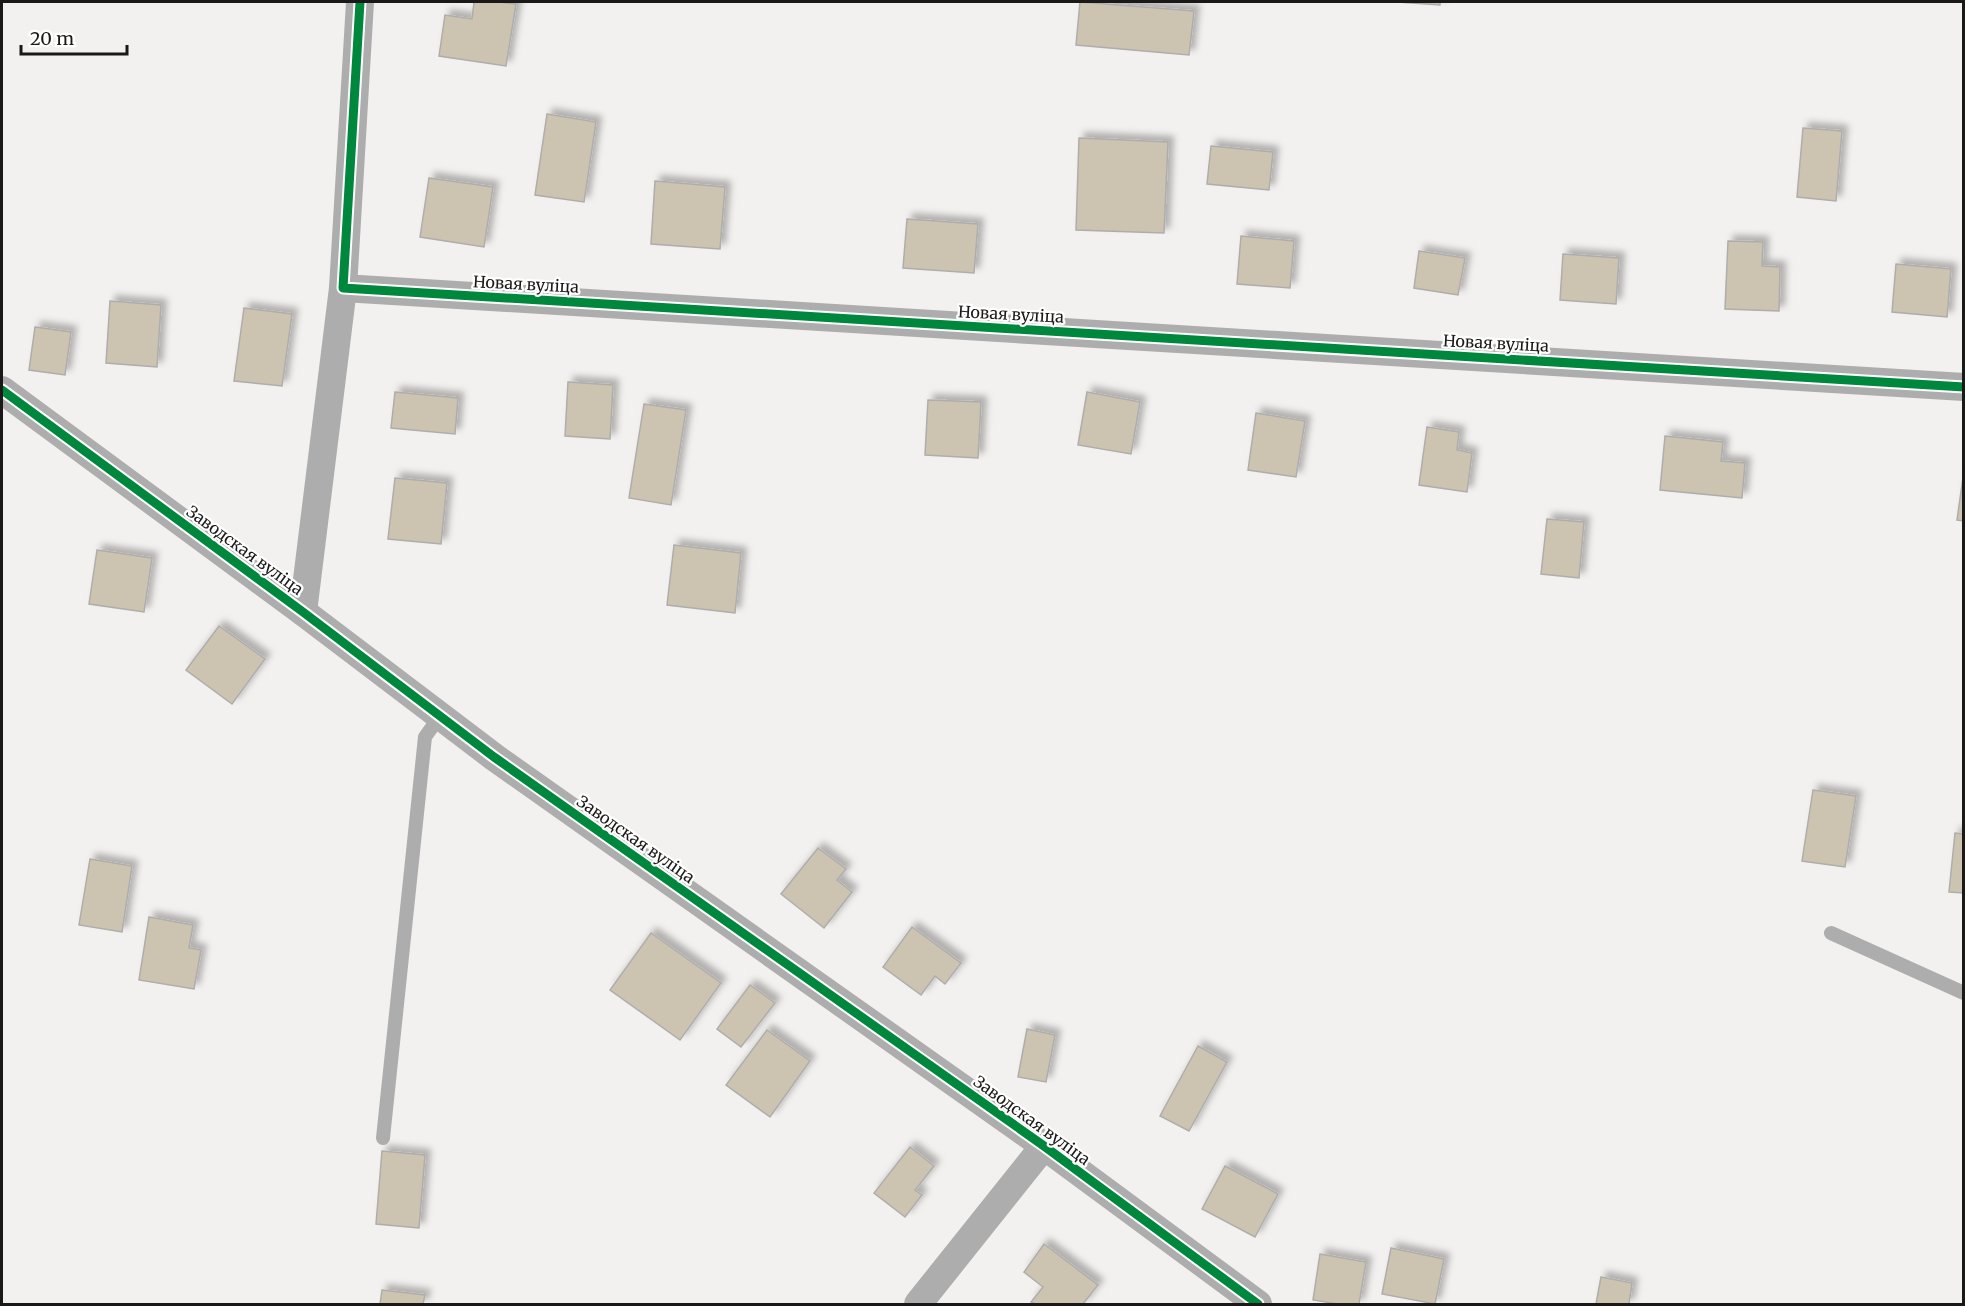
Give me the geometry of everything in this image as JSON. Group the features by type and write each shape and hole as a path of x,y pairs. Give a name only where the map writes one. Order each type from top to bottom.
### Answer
{"street":[{"path":"303,612 343,288 360,2"},
{"name":"Новая вуліца","path":"343,288 1964,387"},
{"name":"Заводская вуліца","path":"2,390 303,612 494,757 1044,1146 1258,1305"},
{"path":"918,1305 1044,1146"}],"lane":[{"path":"383,1138 425,737 440,716"},
{"path":"1831,933 1964,993"}],"building":[{"path":"474,2 516,4 506,66 439,56 445,15 472,19"},
{"path":"1080,2 1194,11 1189,55 1076,45"},
{"path":"1397,2 1440,2 1440,5"},
{"path":"547,114 596,122 584,202 535,195"},
{"path":"1803,128 1842,131 1836,201 1797,197"},
{"path":"1079,138 1168,142 1164,233 1076,230"},
{"path":"1211,146 1273,152 1269,190 1207,184"},
{"path":"429,178 493,187 484,247 420,237"},
{"path":"655,181 725,187 720,249 651,244"},
{"path":"907,219 978,224 974,273 903,268"},
{"path":"1241,236 1294,241 1290,288 1237,284"},
{"path":"1728,241 1763,242 1762,266 1780,267 1779,311 1725,309"},
{"path":"1419,251 1465,258 1458,295 1414,288"},
{"path":"1563,254 1619,258 1616,304 1560,300"},
{"path":"1896,264 1951,269 1947,317 1892,312"},
{"path":"110,301 161,305 157,367 106,363"},
{"path":"244,308 292,314 282,386 234,381"},
{"path":"35,327 71,332 65,375 29,370"},
{"path":"568,382 613,385 610,439 565,436"},
{"path":"395,392 458,398 455,434 391,428"},
{"path":"1087,392 1140,402 1131,454 1078,445"},
{"path":"928,400 981,402 978,458 925,455"},
{"path":"644,404 686,410 671,505 629,498"},
{"path":"1256,413 1305,421 1296,477 1248,470"},
{"path":"1427,427 1459,432 1457,450 1472,453 1467,492 1419,485"},
{"path":"1665,436 1723,442 1721,461 1745,463 1742,498 1660,490"},
{"path":"1964,470 1964,521 1957,520"},
{"path":"395,478 447,483 441,544 388,539"},
{"path":"1547,519 1584,522 1579,578 1541,574"},
{"path":"674,545 741,553 735,613 667,605"},
{"path":"97,550 152,558 144,612 89,604"},
{"path":"219,626 265,659 232,704 186,670"},
{"path":"1813,790 1856,796 1845,867 1802,861"},
{"path":"1955,833 1964,834 1964,893 1949,892"},
{"path":"818,848 846,869 837,880 852,892 824,928 781,894"},
{"path":"90,859 132,866 122,932 79,925"},
{"path":"149,917 193,925 189,948 201,950 194,989 139,980"},
{"path":"912,927 961,963 945,984 935,976 921,995 883,967"},
{"path":"651,933 721,983 680,1040 610,990"},
{"path":"750,985 775,1003 741,1047 717,1029"},
{"path":"1027,1029 1055,1035 1046,1082 1018,1077"},
{"path":"767,1030 810,1061 770,1117 726,1085"},
{"path":"1198,1046 1227,1062 1189,1131 1160,1116"},
{"path":"910,1147 934,1166 915,1190 922,1195 905,1217 874,1193"},
{"path":"382,1151 425,1155 419,1228 376,1224"},
{"path":"1225,1166 1278,1194 1255,1237 1202,1209"},
{"path":"1044,1244 1098,1285 1083,1304 1035,1304 1031,1302 1043,1287 1024,1272"},
{"path":"1391,1248 1444,1259 1435,1304 1382,1294"},
{"path":"1320,1254 1366,1262 1359,1304 1338,1304 1313,1300"},
{"path":"1601,1277 1632,1283 1629,1304 1596,1304"},
{"path":"382,1290 425,1295 423,1304 380,1304"}],"cycle path":[{"path":"360,2 343,288 1964,387"},
{"path":"2,390 303,612 494,757 1044,1146 1258,1304"}]}
